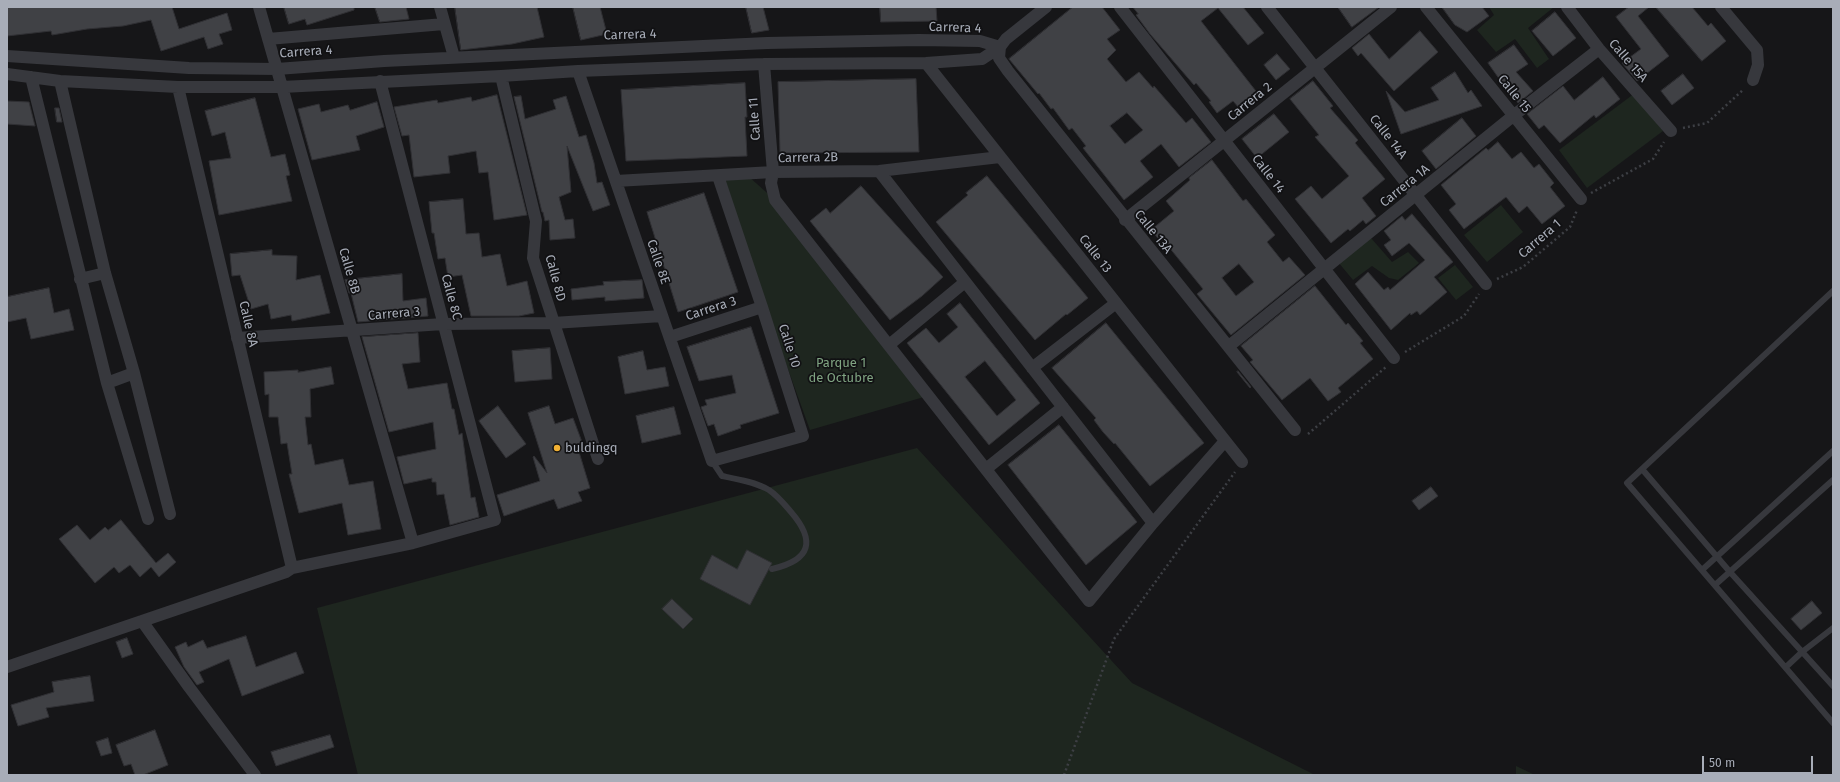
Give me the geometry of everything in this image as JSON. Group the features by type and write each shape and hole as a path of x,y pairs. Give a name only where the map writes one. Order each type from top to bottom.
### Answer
{"street":[{"name":"Calle 8B","path":"259,7 413,543"},
{"path":"440,7 454,57"},
{"path":"1000,47 1006,39 1046,7"},
{"name":"Calle 14","path":"1120,7 1394,358"},
{"name":"Calle 14A","path":"1267,7 1486,284"},
{"name":"Carrera 2","path":"1125,220 1391,7"},
{"name":"Calle 15","path":"1426,7 1581,199"},
{"path":"1721,7 1757,50 1758,65 1753,80"},
{"name":"Calle 15A","path":"1573,9 1599,49 1671,131"},
{"path":"268,38 444,24"},
{"name":"Carrera 4","path":"7,56 189,68 277,69 454,57 767,43 980,41 1000,47"},
{"name":"Carrera 4","path":"7,74 60,81 178,87 282,87 578,71 764,64 926,63 982,59 1000,47"},
{"name":"Calle 13A","path":"1000,47 999,58 1008,71 1125,220 1229,346 1295,430"},
{"name":"Carrera 1A","path":"1229,346 1513,116 1599,49"},
{"name":"Calle 13","path":"926,63 1242,462"},
{"name":"Calle 11","path":"764,64 773,172 771,183 775,200 1089,601 1153,523"},
{"name":"Calle 8E","path":"578,71 712,461"},
{"name":"Calle 8D","path":"501,76 536,222 533,258 598,459"},
{"path":"31,77 107,383 148,519"},
{"path":"60,81 105,273 134,373 170,514"},
{"name":"Calle 8C","path":"380,81 495,520 413,543"},
{"name":"Calle 8A","path":"178,87 292,568"},
{"name":"Carrera 2B","path":"616,181 773,172 879,171 1000,157"},
{"path":"879,171 1153,523 1225,441"},
{"name":"Calle 10","path":"712,461 803,436 718,176"},
{"path":"80,279 105,273"},
{"path":"889,346 965,282"},
{"path":"1032,368 1116,303"},
{"name":"Carrera 3","path":"670,337 762,307"},
{"name":"Carrera 3","path":"237,338 443,324 553,323 662,316"},
{"path":"107,383 134,373"},
{"path":"986,469 1063,407"},
{"path":"7,667 286,572 292,568 413,543"},
{"path":"142,620 189,687 255,775"}],"lane":[{"path":"1833,291 1627,483 1833,723"},
{"path":"1702,570 1833,451"},
{"path":"712,461 722,476 769,490 779,498 800,524 806,536 806,547 800,558 788,565 772,569"},
{"path":"1642,469 1730,572 1833,686"},
{"path":"1715,585 1833,480"},
{"path":"1786,668 1802,652 1833,628"}],"path":[{"path":"1581,199 1654,159 1671,131 1707,123 1753,80"},
{"name":"Carrera 1","path":"1486,284 1523,267 1570,227 1581,199"},
{"path":"1295,430 1304,437 1394,358 1464,316 1486,284"},
{"path":"1064,775 1114,639 1242,462"}],"green space":[{"path":"1489,7 1554,7 1528,28 1549,59 1537,68 1515,39 1496,52 1477,30 1494,15"},
{"path":"1635,93 1663,131 1587,188 1559,150"},
{"name":"Parque 1 de Octubre","path":"747,175 775,200 924,397 810,430 718,176"},
{"path":"1501,205 1523,232 1487,262 1464,235"},
{"path":"1371,238 1392,262 1408,252 1419,263 1398,280 1389,278 1372,266 1353,280 1338,262"},
{"path":"1455,265 1473,287 1456,300 1438,278"},
{"path":"917,448 1132,683 1315,775 358,775 317,608"},
{"path":"1516,766 1535,775 1516,775"}],"building":[{"path":"7,7 172,7 179,29 227,13 232,30 219,34 223,44 208,49 204,37 161,51 151,20 123,26 87,29 52,35 51,31 7,36"},
{"path":"284,7 354,7 354,10 307,25 305,19 289,24"},
{"path":"375,7 406,7 409,19 380,22"},
{"path":"455,7 537,7 544,37 512,44 461,50"},
{"path":"573,7 600,7 607,34 581,40"},
{"path":"746,7 763,7 769,30 752,33"},
{"path":"880,7 936,7 937,21 881,22"},
{"path":"1073,7 1102,7 1120,30 1107,39 1116,50 1107,59 1126,82 1139,72 1153,88 1154,86 1186,123 1192,118 1211,142 1179,167 1161,144 1140,161 1153,177 1124,200 1083,148 1086,146 1072,128 1069,130 1053,108 1051,109 1009,59","holes":["1127,113 1143,130 1125,144 1110,126"]},
{"path":"1133,7 1243,7 1264,33 1248,45 1218,8 1201,21 1259,95 1240,109 1233,101 1217,113 1209,102 1211,101 1196,83 1194,85 1150,34 1136,15 1138,14"},
{"path":"1338,7 1379,7 1352,27"},
{"path":"1442,7 1482,7 1489,16 1467,32 1455,25"},
{"path":"1629,7 1649,7 1638,16 1669,56 1637,81 1622,63 1641,49 1616,17"},
{"path":"1656,7 1692,7 1708,26 1711,23 1726,41 1702,61"},
{"path":"1555,12 1576,38 1553,56 1532,31"},
{"path":"1420,31 1438,52 1394,91 1361,53 1358,56 1352,48 1369,34 1389,59"},
{"path":"1514,45 1528,64 1516,72 1533,91 1518,103 1504,88 1505,87 1488,63"},
{"path":"1277,54 1290,69 1276,80 1264,65"},
{"path":"1455,72 1468,93 1471,90 1482,106 1401,134 1386,91 1405,112 1439,100 1431,88"},
{"path":"1683,74 1694,88 1672,105 1661,91"},
{"path":"1603,77 1620,99 1596,118 1594,115 1560,143 1544,125 1539,129 1527,114 1563,86 1574,100"},
{"path":"916,79 919,152 780,153 778,82"},
{"path":"1313,81 1333,106 1330,108 1358,140 1355,143 1385,179 1362,198 1376,216 1366,224 1363,220 1350,231 1348,229 1331,243 1295,199 1311,186 1322,199 1349,176 1315,137 1319,135 1290,99"},
{"path":"745,83 747,156 626,161 621,90"},
{"path":"497,95 527,215 494,220 488,172 479,173 476,151 448,156 450,173 414,177 409,135 402,136 394,107 437,100 438,103 471,97 472,101"},
{"path":"521,96 525,119 556,109 553,100 566,96 579,137 586,135 594,163 597,183 602,182 610,205 593,211 567,146 571,192 559,197 565,220 573,219 575,238 550,240 549,220 545,221 542,212 514,97"},
{"path":"255,98 271,157 285,154 290,175 286,176 292,201 219,215 209,161 231,158 225,132 212,136 205,111"},
{"path":"7,101 29,102 35,126 7,124"},
{"path":"377,102 384,127 356,136 360,150 312,160 298,109 319,104 321,112 348,105 350,110"},
{"path":"55,108 59,108 62,122 57,122"},
{"path":"1274,114 1289,132 1257,158 1242,139"},
{"path":"1462,118 1476,136 1436,169 1422,151"},
{"path":"1498,142 1512,159 1521,152 1534,168 1539,164 1554,183 1550,187 1565,206 1542,224 1527,206 1519,213 1506,197 1464,229 1449,210 1456,204 1441,185 1486,148 1488,150"},
{"path":"1212,160 1243,201 1246,199 1275,235 1267,242 1283,262 1289,257 1305,275 1231,335 1197,294 1203,289 1164,241 1162,243 1151,230 1174,211 1166,201 1190,180 1189,178","holes":["1239,264 1254,282 1236,296 1222,278"]},
{"path":"987,176 1088,298 1035,340 936,222 968,195 966,193"},
{"path":"861,186 943,277 922,296 890,320 810,221 826,208 830,213"},
{"path":"704,193 738,292 678,312 647,212"},
{"path":"463,199 466,234 479,233 482,257 500,254 507,286 527,281 534,313 519,316 471,316 462,275 448,277 445,258 438,259 434,233 432,233 429,202"},
{"path":"1412,214 1453,262 1434,277 1447,292 1420,315 1417,311 1411,315 1410,313 1391,330 1355,284 1368,272 1384,290 1388,287 1390,290 1425,260 1409,243 1392,256 1384,245 1391,240 1384,231 1402,216 1405,220"},
{"path":"272,250 272,255 297,256 296,280 320,275 330,313 292,321 291,315 271,319 268,304 251,309 240,275 232,276 230,254"},
{"path":"402,274 403,301 426,298 428,316 358,322 351,293 349,293 345,280"},
{"path":"642,280 644,298 605,301 605,297 572,300 571,289 604,285 603,282"},
{"path":"1315,286 1346,325 1348,323 1363,341 1360,343 1373,359 1338,388 1341,392 1328,401 1310,378 1282,400 1250,362 1253,360 1241,346"},
{"path":"49,288 54,313 69,309 74,330 31,339 26,318 7,322 7,297"},
{"path":"960,303 1040,403 989,445 907,343 926,328 939,343 958,327 947,314","holes":["985,361 1016,400 997,416 965,377"]},
{"path":"1106,323 1204,443 1150,486 1115,443 1114,444 1103,432 1094,420 1096,418 1052,368"},
{"path":"751,327 779,413 740,425 741,428 718,436 714,424 708,426 701,407 707,405 705,400 736,393 732,375 699,381 687,347"},
{"path":"418,333 420,362 402,364 408,389 447,383 459,435 462,433 471,498 475,497 479,517 450,525 444,494 437,495 436,482 432,482 432,478 404,484 397,457 436,449 433,422 389,432 362,337"},
{"path":"550,348 552,379 515,382 512,351"},
{"path":"643,351 647,370 665,367 669,386 625,394 618,357"},
{"path":"331,367 334,384 310,389 311,417 305,417 308,445 311,444 315,465 343,459 349,485 373,481 381,529 348,535 342,503 299,513 289,474 292,474 287,443 281,444 278,417 269,417 269,394 265,395 264,372 298,370 298,372"},
{"path":"1238,371 1251,387 1250,388 1237,372"},
{"path":"498,406 526,444 506,458 479,421"},
{"path":"549,406 555,424 573,418 585,450 579,452 590,488 578,492 582,501 558,509 554,499 504,516 497,495 540,481 533,457 534,456 547,473 528,413"},
{"path":"674,407 681,434 642,443 636,416"},
{"path":"1059,425 1137,522 1086,565 1008,465"},
{"path":"1431,487 1438,496 1419,510 1412,501"},
{"path":"121,520 156,563 168,553 176,562 159,577 151,567 140,577 130,565 119,573 114,567 95,583 59,539 77,525 90,540 105,527 108,530"},
{"path":"747,550 772,563 750,605 700,579 712,555 737,569"},
{"path":"672,599 693,619 683,629 662,609"},
{"path":"1812,601 1822,613 1801,630 1791,619"},
{"path":"246,636 256,667 296,652 304,673 242,696 229,659 199,672 204,682 197,685 184,667 175,647 186,642 188,647 203,640 207,648"},
{"path":"127,638 133,654 122,658 116,642"},
{"path":"90,676 94,701 46,708 49,717 18,726 11,705 54,692 52,682"},
{"path":"155,730 168,765 143,775 135,775 131,764 124,766 116,745"},
{"path":"330,735 334,747 276,766 271,752"},
{"path":"108,738 112,753 101,756 96,742"}],"place":[{"name":"buldingq","path":"557,448"}]}
